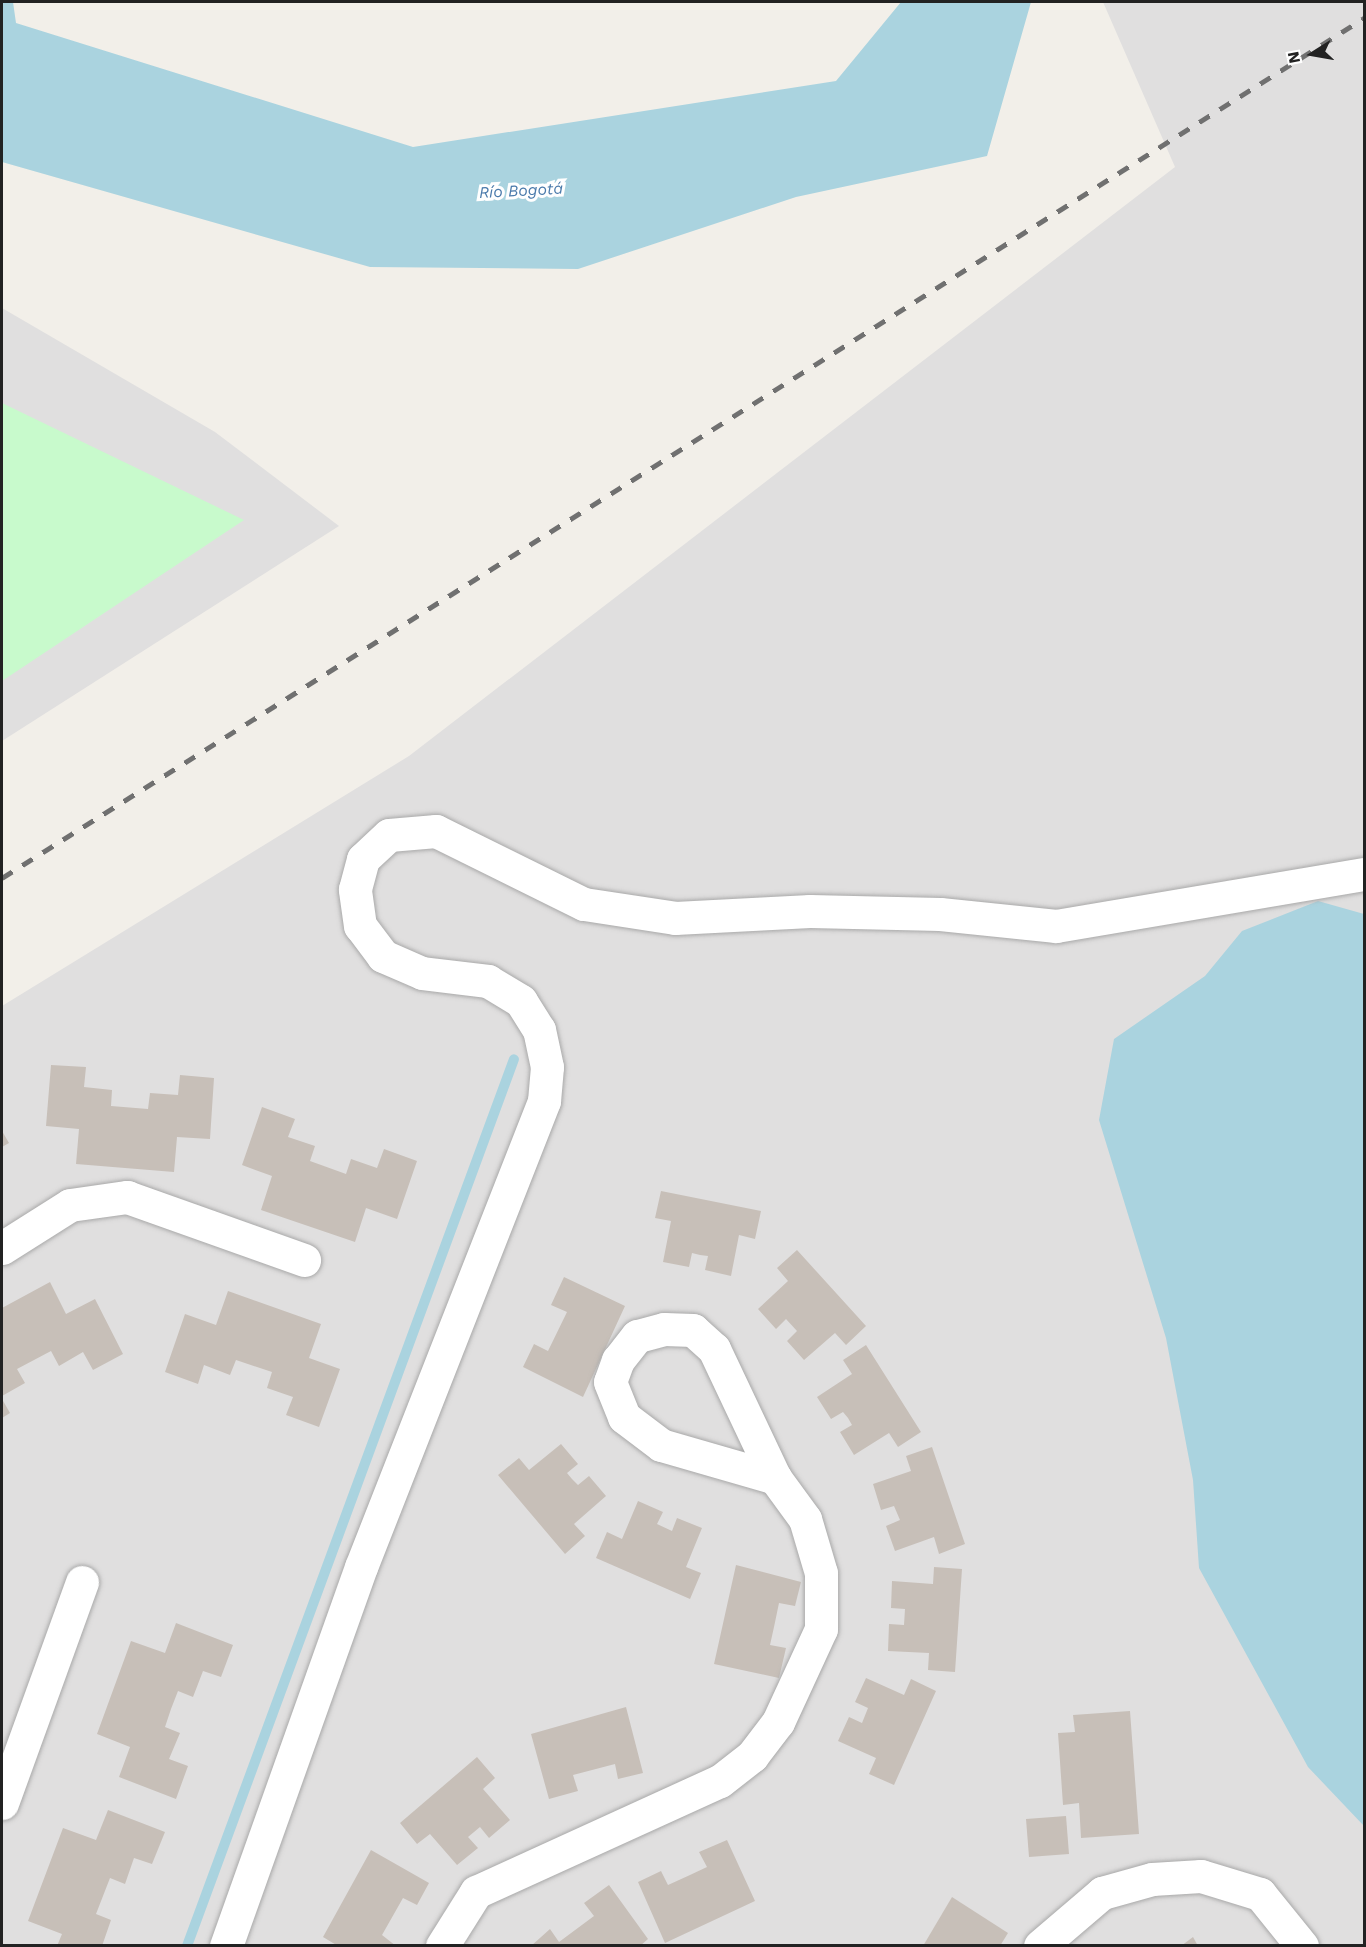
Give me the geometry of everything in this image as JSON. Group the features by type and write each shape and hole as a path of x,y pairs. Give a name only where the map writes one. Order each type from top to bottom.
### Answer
{"lane":[{"path":"226,1946 361,1568 544,1101 547,1066 539,1030 520,1001 488,981 422,973 383,956 360,926 355,889 363,859 389,835 436,831 584,904 675,918 810,911 940,914 1056,926 1365,874"},
{"path":"2,1248 70,1205 127,1197 304,1260"},
{"path":"442,1946 477,1893 720,1781 752,1756 778,1722 821,1629 821,1573 805,1519 775,1478 714,1349 693,1330 664,1329 637,1336 618,1360 610,1382 624,1417 662,1445 775,1478"},
{"path":"2,1803 82,1582"},
{"path":"1040,1946 1102,1893 1152,1879 1201,1876 1260,1894 1302,1946"}],"shaded area":[{"path":"1103,2 1364,2 1364,1945 2,1946 2,1006 409,756 1175,167"},
{"path":"2,308 215,432 339,526 2,741"}],"green space":[{"path":"2,403 244,520 2,681"}],"water":[{"name":"Río Bogotá","path":"2,2 13,2 16,23 413,147 836,81 901,2 1031,2 987,156 796,197 578,269 370,267 2,162"},
{"path":"1318,901 1364,914 1364,1826 1308,1767 1199,1568 1193,1480 1166,1338 1099,1120 1114,1039 1205,976 1242,931"}],"building":[{"path":"51,1065 86,1067 84,1087 112,1090 111,1106 148,1109 150,1093 178,1095 180,1075 214,1078 210,1139 177,1137 174,1172 76,1164 79,1129 46,1126"},
{"path":"262,1107 295,1119 288,1137 315,1146 310,1161 346,1174 351,1159 377,1168 384,1149 417,1161 397,1219 366,1208 355,1242 261,1210 272,1176 242,1165"},
{"path":"2,1131 9,1143 2,1147"},
{"path":"661,1191 761,1211 755,1239 739,1235 731,1276 705,1270 708,1256 692,1253 689,1267 663,1262 671,1221 655,1218"},
{"path":"797,1250 866,1326 846,1345 835,1333 804,1360 787,1341 797,1331 786,1319 776,1329 758,1309 788,1281 777,1268"},
{"path":"564,1277 625,1306 583,1397 523,1367 534,1344 548,1351 567,1312 551,1305"},
{"path":"50,1282 66,1314 95,1299 123,1354 93,1370 83,1352 59,1366 51,1351 17,1369 25,1383 2,1396 2,1308"},
{"path":"228,1291 321,1324 309,1358 340,1369 319,1427 286,1415 293,1397 267,1388 272,1372 236,1360 230,1375 204,1365 198,1384 165,1372 185,1314 216,1325"},
{"path":"866,1345 921,1432 898,1447 889,1433 854,1455 840,1432 852,1425 848,1418 843,1412 831,1419 817,1397 852,1374 843,1360"},
{"path":"2,1399 10,1413 2,1418"},
{"path":"561,1444 578,1464 567,1473 572,1479 578,1485 589,1476 606,1496 574,1524 585,1536 565,1554 498,1475 519,1458 529,1470"},
{"path":"932,1447 965,1544 939,1554 934,1537 895,1551 886,1526 900,1520 894,1506 881,1510 873,1484 911,1471 906,1456"},
{"path":"638,1501 663,1512 657,1524 672,1531 677,1518 702,1528 686,1567 701,1573 690,1599 596,1558 607,1532 622,1539"},
{"path":"736,1565 801,1582 795,1606 779,1603 770,1645 786,1648 779,1678 714,1664"},
{"path":"934,1567 962,1569 955,1672 928,1670 929,1653 888,1651 889,1624 904,1625 905,1609 891,1608 892,1581 933,1584"},
{"path":"176,1623 233,1645 221,1677 203,1671 193,1697 178,1691 171,1709 165,1727 180,1733 169,1759 188,1766 176,1799 119,1777 130,1747 97,1734 131,1641 165,1653"},
{"path":"866,1678 904,1695 911,1679 936,1691 894,1785 869,1774 876,1758 838,1741 849,1717 862,1723 868,1708 855,1702"},
{"path":"626,1707 643,1773 618,1779 615,1764 573,1775 578,1791 549,1799 531,1734"},
{"path":"1130,1711 1139,1834 1081,1838 1079,1803 1063,1805 1058,1733 1075,1732 1073,1715"},
{"path":"477,1757 495,1778 483,1789 510,1820 489,1838 480,1827 468,1837 478,1848 457,1865 430,1834 417,1844 400,1823"},
{"path":"108,1810 165,1832 152,1864 134,1858 125,1884 110,1878 96,1914 111,1920 102,1946 57,1946 62,1934 28,1921 63,1828 96,1840"},
{"path":"1066,1816 1069,1854 1029,1857 1026,1819"},
{"path":"727,1840 755,1901 665,1943 638,1882 661,1871 668,1885 707,1867 699,1852"},
{"path":"371,1850 429,1883 417,1905 403,1898 382,1935 396,1946 338,1946 323,1937"},
{"path":"609,1885 648,1939 640,1946 531,1946 550,1929 559,1942 594,1916 584,1903"},
{"path":"952,1897 1008,1933 1000,1946 923,1946"},
{"path":"1193,1937 1198,1946 1181,1946"}],"waterway":[{"path":"187,1946 514,1059"}],"railway":[{"path":"2,878 1364,18"}]}
